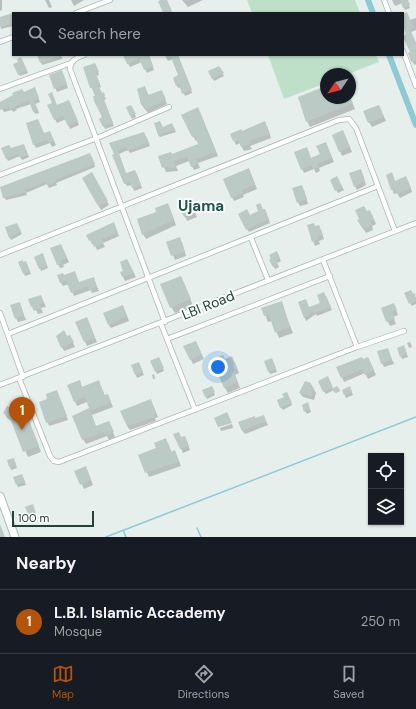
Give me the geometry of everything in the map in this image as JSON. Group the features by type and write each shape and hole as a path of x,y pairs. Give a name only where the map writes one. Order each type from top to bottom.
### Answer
{"main road":[{"path":"0,496 15,537"}],"street":[{"path":"79,12 110,0"},
{"path":"384,0 389,12"},
{"path":"0,42 12,37"},
{"path":"404,54 416,86"},
{"path":"81,56 75,58 71,63 70,69 122,206 167,338 195,410"},
{"path":"0,89 71,63"},
{"path":"0,175 97,138 169,108"},
{"path":"0,255 339,120 349,119 356,128 395,231"},
{"path":"8,334 378,186"},
{"name":"LBI Road","path":"0,385 416,224"},
{"path":"251,238 268,280"},
{"path":"323,260 357,347"},
{"path":"167,338 330,276"},
{"path":"0,313 21,378 50,456 54,461 59,462 357,347 404,332"}],"green space":[{"path":"247,0 355,0 360,12 252,12"},
{"path":"268,56 376,56 379,62 356,71 356,68 320,68 320,85 284,99"}],"building":[{"path":"167,0 172,11 163,12 158,1"},
{"path":"400,0 408,0 410,5 403,8"},
{"path":"407,12 414,28 410,29 416,43 416,60 411,62 408,53 410,52 404,39 406,34 404,29 404,14"},
{"path":"12,13 12,23 0,27 0,17"},
{"path":"37,56 61,56 40,63"},
{"path":"123,56 149,56 153,66 144,70 139,58 127,64"},
{"path":"170,56 178,56 192,90 182,94 179,84 176,86 173,78 178,75"},
{"path":"21,57 27,70 18,75 13,64 18,62 17,59"},
{"path":"95,63 99,72 96,73 100,84 98,85 102,93 104,92 105,96 103,97 113,123 103,127 99,119 102,117 94,101 93,96 95,96 92,88 90,88 83,67"},
{"path":"219,66 224,73 212,79 208,71"},
{"path":"62,70 67,84 54,89 49,75"},
{"path":"145,86 148,95 162,90 166,100 145,110 142,103 141,104 137,89"},
{"path":"35,87 39,98 34,101 38,110 33,112 29,101 10,109 9,107 0,110 0,102 13,95 12,93 22,89 24,92"},
{"path":"320,88 320,104 351,104 306,122 298,97"},
{"path":"52,92 57,105 69,100 78,121 68,126 63,116 54,120 47,105 52,103 48,94"},
{"path":"131,105 136,114 130,116 126,107"},
{"path":"379,105 384,117 368,123 363,111"},
{"path":"198,107 216,152 196,159 198,164 191,167 187,157 174,161 176,167 169,169 168,166 162,168 158,156 171,152 172,154 198,144 195,136 192,137 181,115"},
{"path":"38,119 44,133 50,131 54,141 49,143 47,140 33,145 26,123"},
{"path":"160,121 163,127 172,123 175,130 158,135 154,123"},
{"path":"265,121 270,134 249,141 250,144 241,147 238,139 233,141 230,134 242,129 242,131"},
{"path":"343,130 350,147 339,152 332,135"},
{"path":"144,132 149,143 127,151 126,147 118,151 126,173 135,170 141,185 132,188 130,182 124,184 112,155 114,154 109,143"},
{"path":"326,142 332,158 317,164 319,167 313,169 311,165 301,170 294,152 307,147 311,158 320,154 316,146"},
{"path":"24,144 28,155 20,158 18,154 6,159 1,148 9,145 11,148"},
{"path":"90,153 95,164 55,180 56,182 47,186 46,182 25,190 26,192 3,198 0,187"},
{"path":"249,168 255,185 242,190 243,193 231,198 223,179"},
{"path":"361,169 365,181 354,187 349,173"},
{"path":"92,172 108,201 98,206 82,178"},
{"path":"392,172 395,181 406,176 411,188 397,194 395,189 391,190 386,175"},
{"path":"337,176 343,188 335,191 330,180"},
{"path":"302,185 307,199 297,203 292,188"},
{"path":"185,199 186,201 190,199 196,212 184,217 177,202"},
{"path":"168,203 174,220 142,235 137,219 156,212 155,208"},
{"path":"260,203 263,209 265,209 269,219 246,230 238,214 247,209 250,215 258,211 256,205"},
{"path":"364,206 367,211 370,210 374,220 370,221 372,225 363,229 357,220 359,219 355,210"},
{"path":"114,222 118,233 102,239 104,243 94,247 91,240 89,241 86,235"},
{"path":"17,223 21,231 9,238 5,227"},
{"path":"314,223 315,226 319,225 323,235 317,237 318,239 312,242 307,225"},
{"path":"180,237 185,252 171,256 166,242"},
{"path":"61,244 67,258 61,260 62,263 57,265 50,248"},
{"path":"277,251 280,258 276,260 278,265 273,267 269,260 271,259 269,255"},
{"path":"43,253 47,266 39,269 34,257"},
{"path":"127,259 134,273 122,277 120,272 123,271 120,262"},
{"path":"23,260 23,262 26,261 30,271 23,274 18,262"},
{"path":"75,271 79,282 94,277 97,287 89,290 88,286 71,293 66,281 60,283 57,275 63,273 64,275"},
{"path":"181,276 191,299 170,308 160,284"},
{"path":"411,290 413,294 415,293 416,301 409,304 404,293"},
{"path":"324,292 331,307 314,313 313,311 304,318 298,302 306,299 309,307 320,303 317,295"},
{"path":"41,295 44,303 40,304 41,308 34,310 28,299"},
{"path":"282,301 290,327 275,333 269,315 264,316 261,308"},
{"path":"20,302 24,315 15,319 10,305"},
{"path":"394,303 397,310 392,312 395,319 386,322 381,308"},
{"path":"123,305 127,316 108,325 103,313"},
{"path":"87,317 95,338 84,342 75,322"},
{"path":"64,330 67,336 70,335 74,342 61,348 56,336"},
{"path":"196,341 202,355 190,360 183,346"},
{"path":"404,345 407,354 400,357 397,348"},
{"path":"388,348 392,360 381,364 377,351"},
{"path":"223,355 225,359 232,356 237,367 232,369 238,382 224,388 212,360"},
{"path":"159,357 164,368 155,372 150,361"},
{"path":"362,357 363,359 368,357 374,370 365,375 362,369 341,378 336,367"},
{"path":"272,358 276,369 268,372 264,361"},
{"path":"139,362 143,372 135,375 131,365"},
{"path":"328,376 333,388 323,392 318,381"},
{"path":"80,380 82,387 99,380 104,395 108,394 111,402 90,411 96,426 109,421 114,432 105,435 104,432 82,440 72,416 89,408 85,397 74,402 67,385"},
{"path":"305,381 311,383 310,387 314,388 311,396 299,393"},
{"path":"212,386 215,392 205,397 202,390"},
{"path":"337,386 340,390 335,393 332,389"},
{"path":"350,386 352,392 344,395 342,390"},
{"path":"57,390 67,416 46,423 39,402 47,399 46,394"},
{"path":"287,392 292,403 280,408 277,400 284,397 282,394"},
{"path":"151,399 156,413 154,414 155,417 127,426 120,411"},
{"path":"308,402 310,409 304,412 302,405"},
{"path":"7,406 23,416 27,415 39,446 23,452 10,418 3,413"},
{"path":"227,412 232,423 218,427 214,418"},
{"path":"264,415 266,421 242,431 238,422 255,416 255,418"},
{"path":"179,432 181,437 185,436 189,446 180,449 173,434"},
{"path":"166,438 171,452 175,450 179,462 145,473 138,455 156,448 154,443"},
{"path":"14,458 16,465 9,467 7,460"},
{"path":"86,466 91,480 80,485 74,471"},
{"path":"22,474 25,482 16,485 13,477"},
{"path":"33,504 35,511 28,514 25,507"},
{"path":"0,524 5,537 0,537"}],"waterway":[{"path":"368,0 373,12"},
{"path":"389,56 416,125"},
{"path":"106,537 416,417"},
{"path":"197,528 201,537"},
{"path":"123,530 126,537"}],"place":[{"name":"L.B.I. Islamic Accademy","path":"22,430"}],"district":[{"name":"Ujama","path":"201,206"}]}
